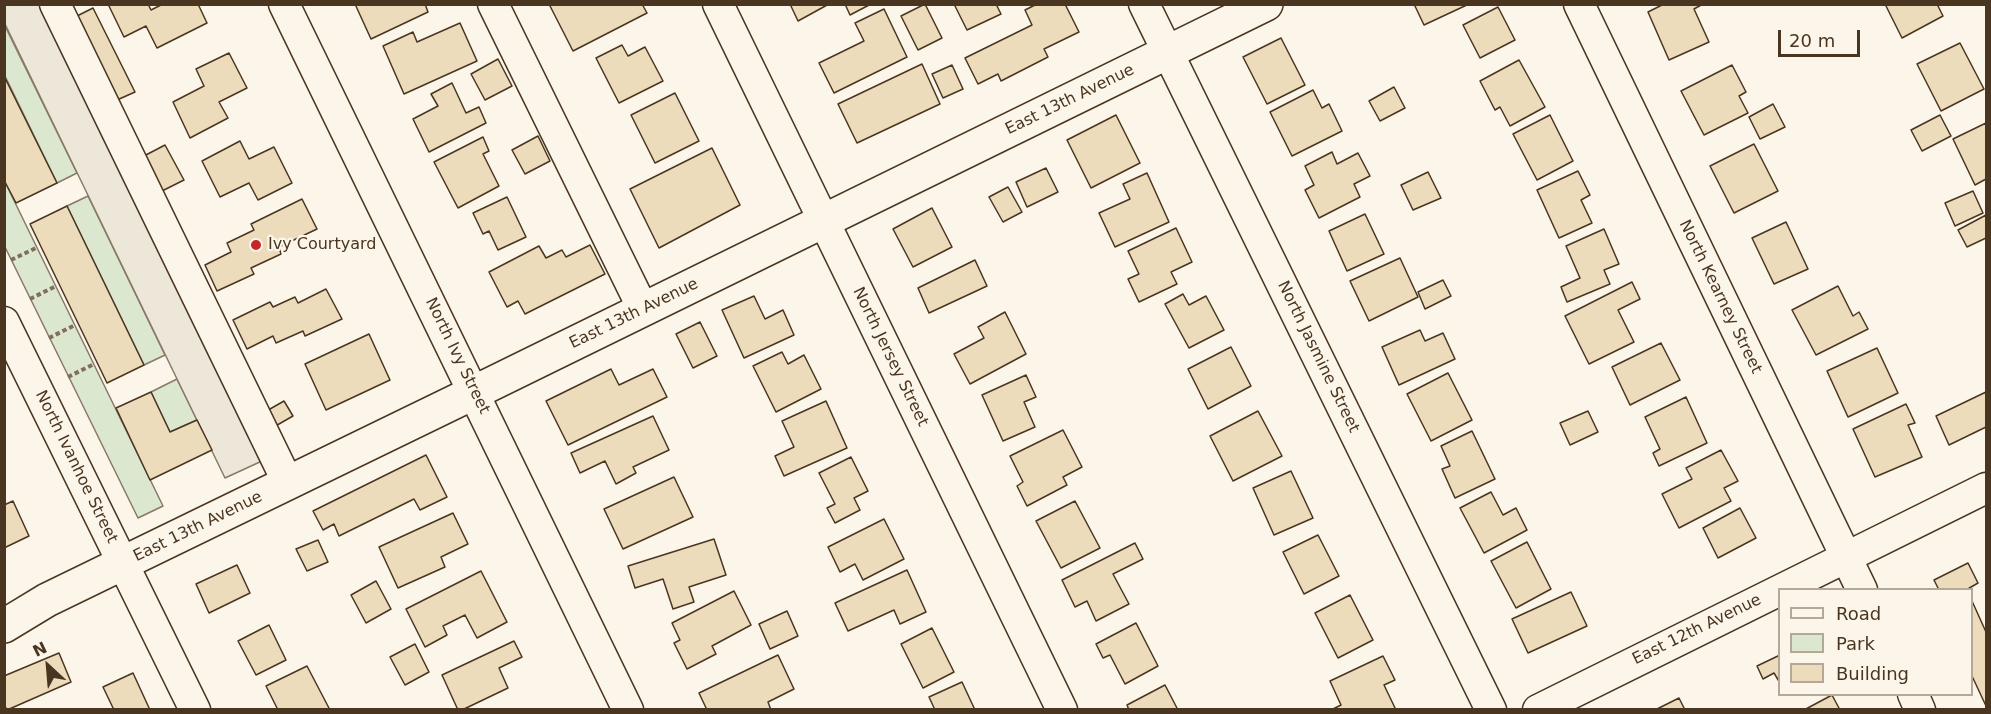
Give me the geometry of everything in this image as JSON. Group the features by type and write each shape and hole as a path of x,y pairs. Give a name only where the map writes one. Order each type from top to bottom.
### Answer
{"main road":[{"name":"East 13th Avenue","path":"4,626 47,600 1266,4"}],"street":[{"path":"55,4 288,483"},
{"name":"North Ivy Street","path":"284,4 628,710"},
{"path":"494,4 643,309"},
{"name":"North Jersey Street","path":"718,4 1062,710"},
{"name":"North Jasmine Street","path":"1144,4 1491,710"},
{"name":"North Kearney Street","path":"1579,4 1861,588"},
{"name":"North Ivanhoe Street","path":"4,321 195,710"},
{"name":"East 12th Avenue","path":"1782,588 1986,488"},
{"name":"East 12th Avenue","path":"1538,710 1778,590"},
{"path":"1914,696 1920,710"}],"path":[{"path":"11,260 38,248"},
{"path":"30,299 56,286"},
{"path":"49,338 75,325"},
{"path":"68,377 94,364"}],"green space":[{"path":"4,24 77,173 57,183 5,76"},
{"path":"4,180 163,506 138,518 5,247"},
{"path":"88,196 165,355 144,365 67,206"},
{"path":"177,379 197,420 170,432 151,392"}],"shaded area":[{"path":"5,5 55,5 275,455 225,478 5,24"}],"building":[{"path":"108,4 148,4 151,10 163,4 198,4 207,23 157,48 146,26 124,37"},
{"path":"355,4 425,4 428,12 371,39"},
{"path":"549,4 642,4 647,13 573,51"},
{"path":"790,4 829,4 798,21"},
{"path":"845,4 871,4 850,15"},
{"path":"925,4 942,38 918,50 901,16"},
{"path":"954,4 996,4 1001,14 967,30"},
{"path":"1037,4 1065,4 1079,32 1044,49 1048,57 1001,81 998,74 978,84 965,58 1032,25 1025,10"},
{"path":"1414,4 1469,4 1424,25"},
{"path":"1664,4 1703,4 1694,9 1709,42 1669,60 1648,12"},
{"path":"1885,4 1937,4 1943,16 1902,38"},
{"path":"1498,7 1515,40 1480,58 1463,25"},
{"path":"93,8 135,92 117,100 75,17"},
{"path":"884,9 907,57 834,93 819,63 864,41 855,23"},
{"path":"460,23 477,61 404,94 383,46 413,32 417,42"},
{"path":"1281,38 1305,85 1267,104 1243,57"},
{"path":"1960,43 1984,89 1941,111 1917,64"},
{"path":"622,45 628,56 645,47 663,81 619,103 596,58"},
{"path":"229,53 247,88 219,102 228,118 190,138 173,102 204,86 196,69"},
{"path":"498,59 512,86 485,100 471,74"},
{"path":"1519,60 1545,107 1510,126 1500,107 1495,110 1480,81"},
{"path":"922,64 940,104 857,143 838,104"},
{"path":"952,65 963,89 943,98 932,74"},
{"path":"1732,65 1746,92 1739,96 1748,113 1704,135 1681,91"},
{"path":"4,76 57,183 16,203 4,180"},
{"path":"452,83 466,113 479,107 486,123 429,152 413,119 438,106 431,94"},
{"path":"1394,87 1405,108 1380,121 1369,101"},
{"path":"1313,90 1322,108 1329,104 1342,131 1292,156 1270,112"},
{"path":"675,93 699,141 655,163 631,115"},
{"path":"1773,104 1785,127 1760,139 1749,117"},
{"path":"1116,115 1140,163 1091,188 1067,140"},
{"path":"1550,115 1573,161 1537,180 1513,134"},
{"path":"1940,115 1951,136 1922,151 1911,130"},
{"path":"1986,123 1986,179 1975,185 1953,139"},
{"path":"538,136 550,161 525,174 512,150"},
{"path":"483,137 489,151 483,154 499,186 458,208 434,162"},
{"path":"240,141 249,159 274,147 292,183 258,200 249,183 220,197 202,161"},
{"path":"1754,144 1778,191 1734,213 1710,166"},
{"path":"165,145 184,180 162,191 144,156"},
{"path":"712,148 740,205 659,248 630,189"},
{"path":"1332,152 1337,164 1358,153 1370,176 1354,184 1360,197 1319,218 1305,190 1314,185 1305,166"},
{"path":"1046,168 1058,192 1027,207 1016,182"},
{"path":"1578,171 1590,195 1581,200 1592,223 1559,238 1537,190"},
{"path":"1428,172 1441,198 1413,210 1401,185"},
{"path":"1147,173 1169,222 1115,247 1099,213 1130,199 1123,184"},
{"path":"1008,187 1022,212 1003,222 989,197"},
{"path":"1973,191 1983,213 1955,226 1945,203"},
{"path":"507,197 526,237 498,250 489,231 483,234 473,213"},
{"name":"Ivy Courtyard","path":"302,199 317,229 279,247 281,254 251,268 254,274 217,291 205,265 231,252 227,243 254,230 251,224"},
{"path":"67,206 144,365 107,383 30,224"},
{"path":"932,208 952,247 913,267 893,229"},
{"path":"1365,214 1384,254 1347,271 1329,231"},
{"path":"1986,215 1986,238 1967,247 1958,230"},
{"path":"1786,222 1808,269 1774,284 1752,238"},
{"path":"1176,228 1192,262 1171,272 1177,284 1139,302 1128,279 1139,274 1128,251"},
{"path":"1604,229 1619,264 1604,270 1610,284 1567,302 1561,287 1580,278 1566,246"},
{"path":"590,245 605,274 525,314 518,301 507,307 489,272 539,246 546,258 562,250 566,257"},
{"path":"1400,258 1418,297 1369,321 1350,281"},
{"path":"975,260 987,286 929,313 918,288"},
{"path":"1443,280 1451,296 1425,309 1418,292"},
{"path":"1632,282 1640,299 1618,310 1634,342 1589,364 1565,316"},
{"path":"1838,286 1853,316 1859,312 1868,329 1816,355 1792,310"},
{"name":"Ivy Courtyard","path":"326,289 342,319 305,336 303,331 276,343 273,336 247,349 233,320 270,302 273,307 295,297 298,303"},
{"path":"1183,294 1189,305 1206,296 1224,330 1189,348 1165,304"},
{"path":"754,296 765,319 783,310 794,335 744,358 722,310"},
{"path":"1005,312 1026,354 970,384 954,354 984,338 978,327"},
{"path":"700,322 717,356 693,368 676,334"},
{"path":"1420,330 1425,341 1443,333 1455,359 1399,385 1382,347"},
{"path":"369,334 390,380 326,410 305,364"},
{"path":"1661,343 1680,380 1630,405 1612,367"},
{"path":"1231,347 1251,386 1208,409 1188,369"},
{"path":"1877,348 1898,393 1848,417 1827,371"},
{"path":"782,352 788,364 804,355 821,389 776,412 753,366"},
{"path":"611,369 619,385 653,369 667,397 568,445 546,401"},
{"path":"1448,373 1472,420 1431,441 1407,394"},
{"path":"1026,375 1036,397 1024,402 1035,427 1003,441 982,395"},
{"path":"151,392 170,432 197,420 212,450 150,480 116,408"},
{"path":"1986,392 1986,427 1949,445 1936,416"},
{"path":"1686,397 1707,443 1659,466 1653,453 1660,449 1645,417"},
{"path":"284,401 293,416 272,428 263,413"},
{"path":"826,401 847,448 784,476 775,456 794,447 782,421"},
{"path":"1906,404 1915,423 1908,425 1922,457 1875,477 1853,429"},
{"path":"1258,411 1282,456 1233,481 1210,436"},
{"path":"1588,411 1598,432 1570,445 1560,423"},
{"path":"653,416 669,450 633,467 636,473 616,484 605,461 580,473 571,453"},
{"path":"1063,430 1082,467 1063,477 1067,485 1027,506 1017,486 1023,482 1010,456"},
{"path":"1472,431 1495,479 1455,498 1442,469 1450,466 1441,446"},
{"path":"1721,450 1738,481 1724,488 1731,501 1679,528 1662,494 1692,479 1686,468"},
{"path":"426,455 447,497 420,510 414,499 339,536 334,524 323,530 313,511"},
{"path":"851,457 868,491 854,498 860,510 835,523 827,508 835,504 819,473"},
{"path":"1291,471 1313,518 1274,535 1253,488"},
{"path":"674,477 693,517 623,549 604,509"},
{"path":"1491,492 1503,515 1516,508 1527,530 1484,553 1460,508"},
{"path":"13,501 29,536 4,548 4,505"},
{"path":"1075,501 1100,548 1061,568 1036,521"},
{"path":"1740,508 1756,538 1718,558 1703,528"},
{"path":"453,513 468,544 441,557 445,567 398,588 379,547"},
{"path":"884,519 904,559 863,580 855,564 840,572 828,547"},
{"path":"1318,535 1339,576 1304,594 1283,552"},
{"path":"714,539 726,575 689,587 694,602 673,609 663,579 635,588 628,566"},
{"path":"318,540 328,562 307,571 296,549"},
{"path":"1527,542 1551,589 1516,608 1491,561"},
{"path":"1135,543 1143,559 1113,574 1129,604 1096,621 1087,601 1075,607 1062,580"},
{"path":"1968,563 1978,583 1969,588 1938,588 1934,580"},
{"path":"237,565 250,593 209,613 196,584"},
{"path":"907,570 926,612 900,624 894,610 848,631 835,603"},
{"path":"481,571 507,622 477,638 465,615 443,626 447,635 425,647 406,609"},
{"path":"376,581 391,609 366,623 351,595"},
{"path":"734,591 751,625 712,646 716,654 687,669 674,643 680,640 672,623"},
{"path":"1571,592 1587,626 1528,653 1512,619"},
{"path":"1350,595 1373,640 1338,658 1315,613"},
{"path":"1973,603 1986,632 1986,706 1973,678"},
{"path":"787,611 798,636 770,649 759,624"},
{"path":"1136,623 1158,666 1125,684 1110,655 1103,658 1096,644"},
{"path":"269,625 286,660 256,675 238,641"},
{"path":"932,628 954,672 923,688 901,644"},
{"path":"514,641 522,657 499,668 508,688 458,710 442,675"},
{"path":"415,644 429,672 405,685 390,657"},
{"path":"59,653 71,682 7,710 4,704 4,676"},
{"path":"778,655 794,689 768,702 771,710 707,710 699,693"},
{"path":"1383,656 1395,680 1384,685 1396,710 1331,710 1341,705 1330,681"},
{"path":"1778,656 1778,680 1774,673 1763,679 1757,666"},
{"path":"307,666 330,710 278,710 266,686"},
{"path":"133,673 150,710 114,710 103,687"},
{"path":"962,682 975,710 935,710 929,697"},
{"path":"1165,685 1178,710 1129,710 1127,705"},
{"path":"1833,696 1840,710 1804,710"},
{"path":"1679,698 1685,710 1655,710"}],"place":[{"name":"Ivy Courtyard","path":"256,245"}]}
